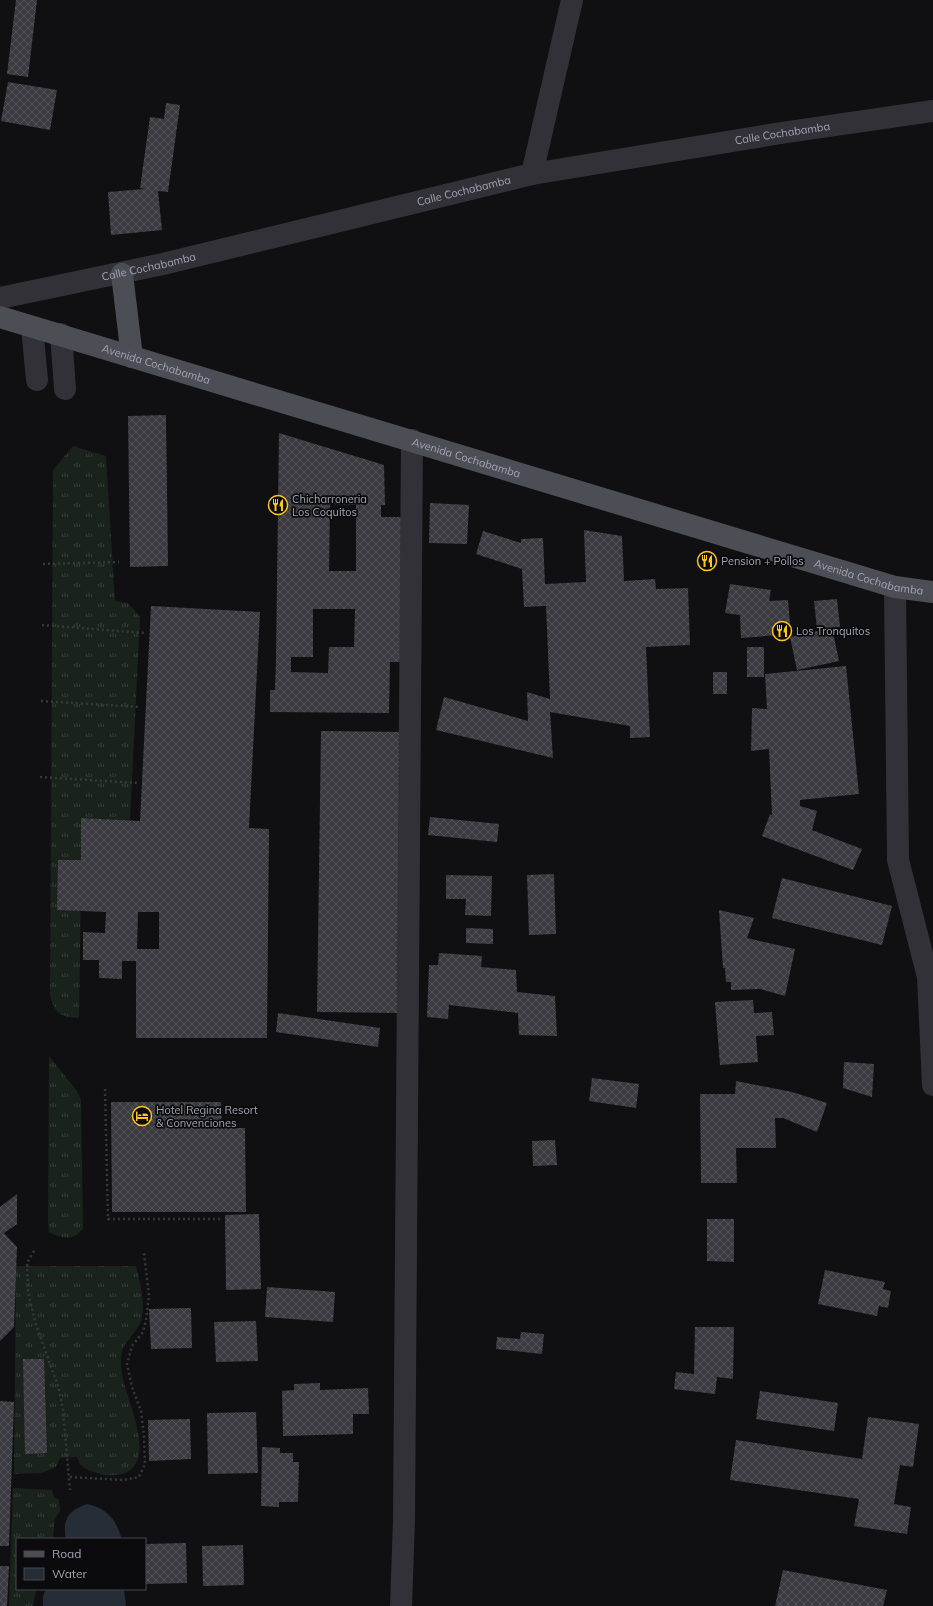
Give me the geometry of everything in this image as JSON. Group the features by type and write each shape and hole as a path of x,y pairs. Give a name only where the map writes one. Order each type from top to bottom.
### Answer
{"main road":[{"path":"122,274 132,357"},
{"name":"Avenida Cochabamba","path":"0,317 62,334 132,357 412,440 895,587 933,592"}],"street":[{"path":"532,174 572,0"},
{"name":"Calle Cochabamba","path":"0,298 122,274 532,174 781,133 933,111"},
{"path":"32,327 37,380"},
{"path":"62,334 65,389"},
{"path":"401,1606 404,1520 412,440"},
{"path":"895,587 898,860 928,977 933,1085"}],"path":[{"path":"43,564 119,562"},
{"path":"42,625 145,633"},
{"path":"41,701 140,707"},
{"path":"40,777 137,784"},
{"path":"105,1089 108,1219 220,1219"},
{"path":"34,1251 27,1263 28,1292 36,1325 59,1389 63,1410 70,1490"},
{"path":"70,1477 124,1480 139,1477 145,1464 142,1411 132,1387 127,1364 132,1346 143,1332 146,1320 149,1296 144,1253"}],"green space":[{"path":"73,446 106,456 115,601 128,603 140,617 130,821 82,818 79,1018 67,1017 59,1013 54,1006 50,995 53,470"},
{"path":"49,1056 77,1091 81,1100 83,1228 76,1235 68,1238 49,1232"},
{"path":"16,1266 136,1266 143,1312 138,1327 122,1352 121,1364 122,1375 136,1421 139,1437 139,1452 136,1464 127,1472 107,1475 90,1471 83,1467 77,1457 60,1458 56,1467 42,1473 14,1474"},
{"path":"13,1488 52,1490 54,1497 59,1500 60,1511 55,1519 53,1538 16,1538 16,1590 36,1590 33,1606 9,1606"}],"water":[{"path":"87,1504 105,1511 116,1525 120,1538 66,1538 66,1521 71,1513"},
{"path":"46,1590 124,1590 126,1606 43,1606 43,1596"}],"building":[{"path":"16,0 37,0 28,77 7,74"},
{"path":"8,82 57,90 50,130 1,121"},
{"path":"166,103 180,105 168,192 158,191 162,230 111,235 108,192 145,189 140,188 150,117 164,119"},
{"path":"166,415 168,566 130,567 128,416"},
{"path":"279,433 384,465 385,505 381,505 381,517 410,517 408,662 390,662 389,713 270,712 270,690 275,690","holes":["330,504 356,505 356,571 329,571","313,609 355,609 354,647 329,647 328,673 291,672 291,657 313,657"]},
{"path":"430,503 469,505 467,544 429,543"},
{"path":"584,530 622,536 624,581 655,579 656,589 688,588 690,645 646,647 650,737 630,738 630,726 550,712 553,758 436,730 444,697 528,721 527,692 550,699 546,606 524,607 522,569 476,554 483,531 521,543 521,539 543,538 545,584 586,582"},
{"path":"730,584 771,590 769,601 788,600 791,634 741,638 740,615 725,613"},
{"path":"837,599 840,627 817,629 814,601"},
{"path":"151,606 260,612 249,828 269,829 267,1038 136,1038 136,961 122,961 122,979 99,978 99,960 83,960 83,932 105,933 106,912 57,910 58,860 81,860 81,818 140,821","holes":["138,912 159,912 159,949 137,949"]},
{"path":"832,628 839,661 797,670 790,637"},
{"path":"747,647 764,647 764,677 747,677"},
{"path":"846,666 859,794 800,800 800,806 817,811 812,830 862,849 853,870 762,836 770,814 772,815 769,749 751,751 752,708 767,709 765,674"},
{"path":"713,672 727,672 727,694 713,694"},
{"path":"321,731 406,732 401,1013 317,1012"},
{"path":"430,817 499,824 497,842 428,835"},
{"path":"554,874 556,934 529,935 527,875"},
{"path":"446,875 492,876 491,916 465,915 466,899 446,899"},
{"path":"782,878 892,906 882,945 772,918"},
{"path":"719,910 754,918 747,938 795,949 785,996 760,989 731,990 731,982 726,982 725,968 723,968"},
{"path":"466,928 493,929 493,944 466,943"},
{"path":"439,953 482,956 481,967 516,970 517,992 555,996 557,1036 519,1035 518,1013 449,1005 448,1019 427,1017 429,965 438,965"},
{"path":"753,1000 754,1013 772,1012 774,1035 756,1036 758,1062 720,1065 715,1002"},
{"path":"278,1013 380,1028 378,1047 276,1032"},
{"path":"844,1062 874,1064 872,1097 843,1088"},
{"path":"592,1078 639,1084 636,1108 589,1101"},
{"path":"736,1081 792,1092 827,1103 817,1132 783,1118 775,1118 776,1148 736,1148 737,1183 701,1183 700,1094 735,1094"},
{"path":"111,1102 221,1102 222,1128 245,1128 246,1212 112,1212"},
{"path":"555,1140 557,1165 533,1166 532,1141"},
{"path":"17,1194 17,1224 4,1233 17,1247 14,1327 0,1341 0,1207"},
{"path":"259,1214 261,1289 226,1290 225,1215"},
{"path":"707,1219 734,1219 734,1262 707,1261"},
{"path":"825,1270 885,1282 883,1289 891,1291 888,1308 879,1306 877,1316 818,1304"},
{"path":"267,1287 335,1292 333,1322 265,1317"},
{"path":"191,1308 192,1348 151,1349 149,1309"},
{"path":"256,1321 258,1361 216,1362 214,1322"},
{"path":"695,1327 734,1327 733,1379 717,1377 715,1394 674,1389 676,1372 694,1374"},
{"path":"521,1332 544,1334 542,1354 496,1349 497,1337 520,1339"},
{"path":"23,1359 44,1359 47,1453 25,1454"},
{"path":"320,1383 320,1390 368,1388 369,1414 353,1414 353,1434 283,1436 282,1391 294,1390 294,1384"},
{"path":"760,1391 838,1403 834,1431 756,1419"},
{"path":"0,1401 14,1402 9,1546 0,1546"},
{"path":"256,1412 258,1473 208,1474 207,1413"},
{"path":"868,1417 919,1424 913,1467 900,1465 894,1504 911,1507 907,1534 854,1526 859,1499 730,1480 736,1440 862,1459"},
{"path":"190,1419 191,1459 149,1461 148,1420"},
{"path":"262,1447 280,1448 280,1453 293,1453 293,1462 299,1462 298,1502 279,1502 279,1507 261,1506"},
{"path":"186,1543 187,1583 146,1584 146,1544"},
{"path":"243,1545 244,1585 203,1586 202,1546"},
{"path":"0,1566 9,1566 7,1606 0,1606"},
{"path":"783,1570 887,1590 883,1606 775,1606"}],"place":[{"name":"Chicharroneria Los Coquitos","path":"278,505"},
{"name":"Pension + Pollos","path":"707,561"},
{"name":"Los Tronquitos","path":"782,631"},
{"name":"Hotel Regina Resort & Convenciones","path":"142,1116"}]}
